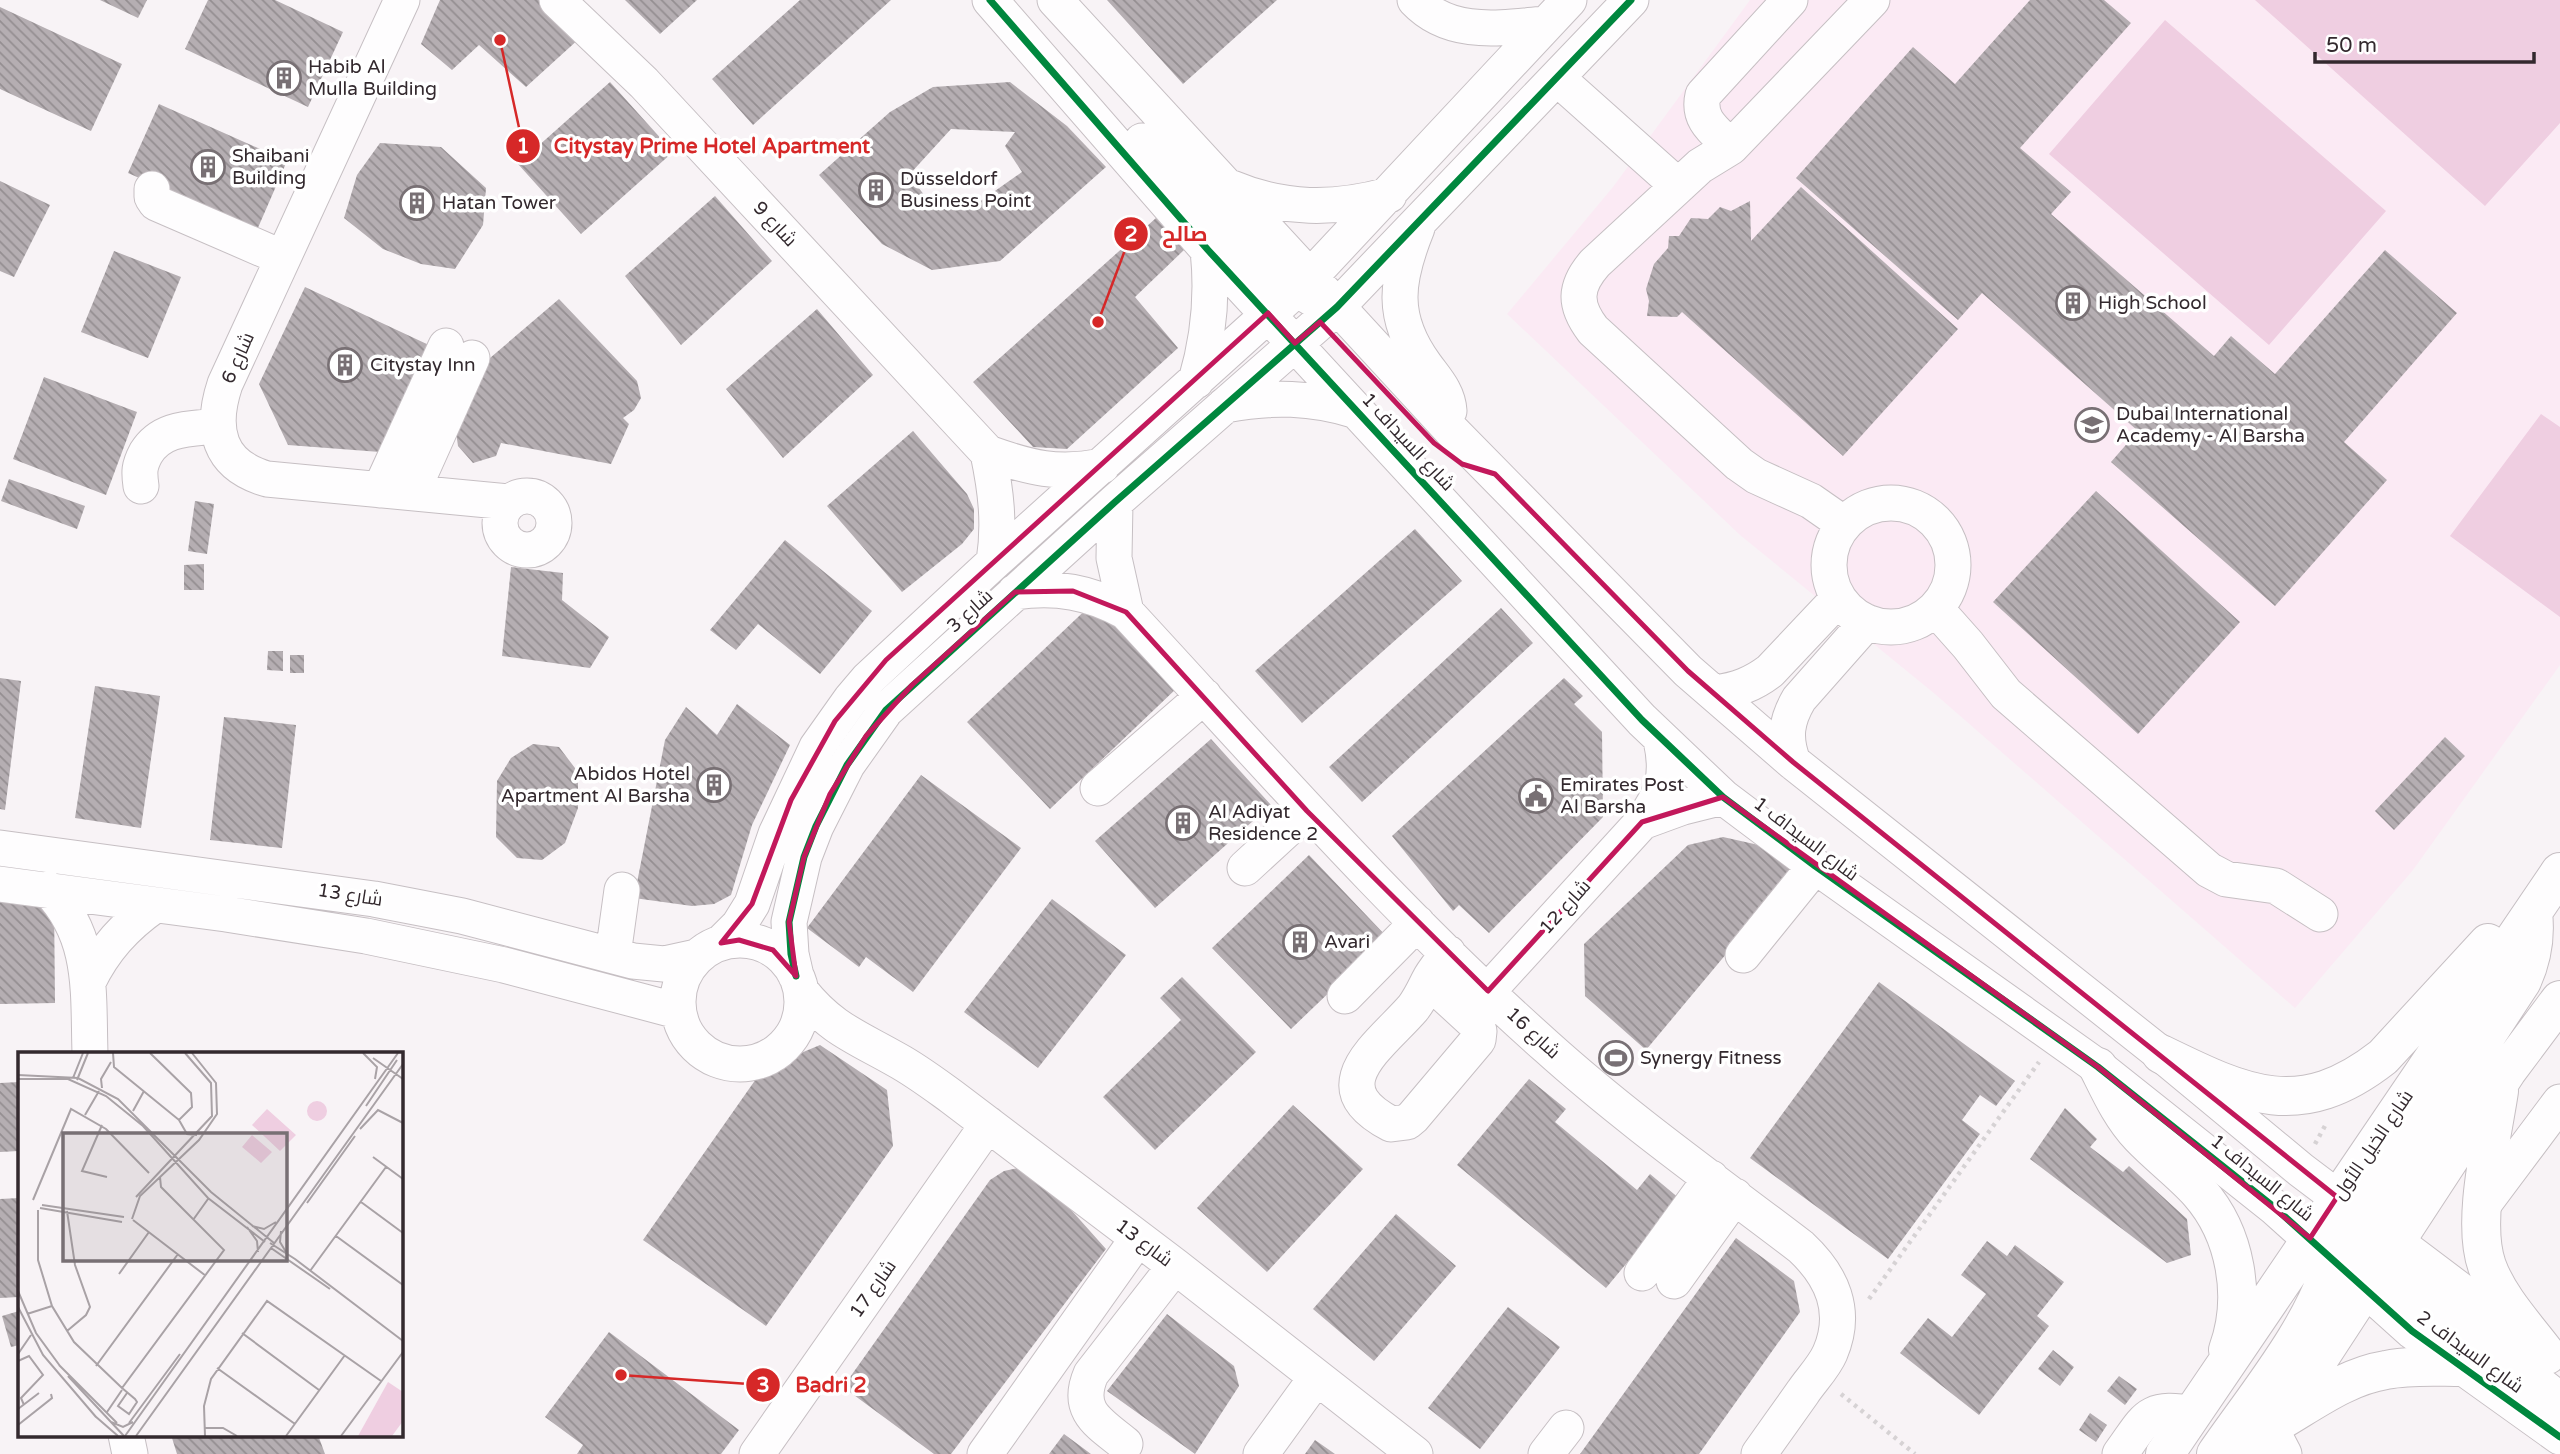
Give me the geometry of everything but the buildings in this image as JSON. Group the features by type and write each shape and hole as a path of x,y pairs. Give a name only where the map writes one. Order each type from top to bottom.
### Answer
{"main road":[{"name":"شارع الخيل الأول","path":"2270,1440 2353,1242 2532,911 2560,872"},
{"path":"2161,1054 2219,1082 2259,1094 2302,1095 2345,1082 2383,1057 2487,944 2532,911"},
{"name":"شارع الخيل الأول","path":"2165,1454 2223,1365 2353,1242 2504,1076 2560,1000"},
{"path":"2553,1360 2497,1287 2481,1244 2480,1221 2504,1076 2560,1040"},
{"path":"2098,1067 2126,1119 2139,1135 2198,1191 2222,1226 2235,1269 2237,1294 2236,1318 2223,1365"},
{"path":"2216,1454 2302,1328 2353,1242 2560,1402"},
{"path":"2270,1440 2334,1389 2366,1375 2398,1368 2462,1367"}],"street":[{"name":"شارع 6","path":"217,426 225,384 402,0"},
{"name":"شارع 9","path":"557,0 644,83 988,453"},
{"name":"شارع السيداف 1","path":"990,0 1208,250 1268,313 1317,324 1450,429 1689,671 1793,762 2161,1054 2353,1242"},
{"name":"شارع السيداف 1","path":"1055,0 1225,186 1303,284 1317,324 1357,411 1661,740 1723,797 1815,866 2098,1067 2353,1242"},
{"path":"1415,0 1424,9 1446,22 1471,28 1557,12"},
{"path":"1494,474 1470,467 1447,455 1317,324 1632,0"},
{"path":"1731,146 1706,122 1702,113 1703,95 1790,0"},
{"path":"1844,524 1811,501 1756,476 1739,464 1593,330 1584,318 1579,304 1579,289 1585,274 1677,186 1700,166 1731,146 1872,0"},
{"path":"1268,313 1303,284 1389,195 1557,12"},
{"path":"1557,78 1677,186"},
{"path":"1102,126 1129,132 1140,139 1271,272 1303,284"},
{"path":"1225,186 1276,203 1302,206 1341,205 1389,195"},
{"path":"152,189 152,197 156,203 279,266"},
{"path":"1422,217 1405,259 1399,304 1403,326 1412,347 1448,398 1450,429"},
{"path":"178,229 279,266"},
{"path":"1196,380 1208,335 1208,250"},
{"name":"شارع 3","path":"708,950 739,925 752,904 791,800 817,747 850,699 886,660 1268,313"},
{"name":"شارع 3","path":"799,983 789,934 795,890 804,857 846,765 886,710 1115,502 1317,324"},
{"path":"396,491 459,352"},
{"path":"1225,405 1269,398 1292,398 1336,404 1357,411"},
{"path":"141,486 141,463 152,443 158,438 173,431 217,426 228,455 239,467 252,475 267,479 509,502"},
{"path":"994,562 998,503 988,453 1041,470 1061,471 1102,466"},
{"name":"شارع 16","path":"1115,502 1114,558 1126,612"},
{"path":"1898,503 1917,508 1934,520 1946,535 1953,554 1953,574 1947,593 1936,609 1921,620 1903,626 1885,627 1867,622 1851,612 1838,599 1830,580 1828,561 1833,541 1844,524 1859,511 1878,504 1898,503"},
{"name":"شارع 16","path":"1015,592 1034,589 1073,591 1101,599 1126,612 1301,804 1418,923 1438,967 1488,992 1586,1080 1819,1263 1831,1284 1837,1307 1836,1331 1829,1354 1759,1454"},
{"path":"1715,693 1745,687 1770,671 1838,599"},
{"path":"1936,609 2007,694 2209,870 2226,879 2276,886 2320,914"},
{"path":"1793,762 1787,738 1790,714 1799,699 1867,622"},
{"path":"1156,757 1209,701"},
{"path":"1098,788 1209,701"},
{"name":"شارع 12","path":"1488,992 1642,822 1655,804 1664,783 1666,761 1661,740"},
{"name":"شارع 12","path":"1642,822 1683,807 1723,797"},
{"path":"1239,862 1301,804"},
{"name":"شارع 13","path":"0,848 374,899 462,916 613,956 656,964 680,962 708,950"},
{"path":"1743,956 1815,866"},
{"name":"شارع 13","path":"0,884 296,924 400,943 550,976 678,1012"},
{"path":"48,889 73,921 86,961 90,1052"},
{"path":"613,956 622,890"},
{"path":"88,982 97,963 122,931 155,905"},
{"path":"1345,996 1418,923"},
{"path":"739,940 757,942 773,950 787,961 799,983 802,1009 797,1027 787,1043 774,1055 757,1062 740,1065 722,1062 706,1055 692,1043 678,1012 680,983 708,950 739,940"},
{"name":"شارع 13","path":"799,983 829,1021 924,1076 1175,1266 1415,1454"},
{"name":"شارع 13","path":"787,1043 865,1044"},
{"path":"2483,1205 2560,1102"},
{"name":"شارع 17","path":"757,1454 988,1124"},
{"path":"1658,1277 1723,1187"},
{"path":"985,1454 1138,1238"},
{"path":"2353,1242 2553,1360"},
{"name":"شارع السيداف 2","path":"2353,1242 2412,1331 2560,1437"},
{"path":"1125,1444 1090,1413 1085,1400 1086,1387 1091,1374 1175,1266"},
{"path":"1261,1454 1317,1378"},
{"path":"2120,1454 2144,1422 2157,1412 2173,1410 2193,1414"},
{"path":"126,1436 130,1454"}],"path":[{"path":"1862,1309 2057,1037"},
{"path":"1816,1373 1915,1454"}],"highlighted area":[{"path":"1268,313 1295,343 1320,322 1434,443 1462,464 1495,474 1688,671 1793,762 2337,1197 2310,1238 2098,1067 1723,797 1642,822 1488,991 1307,811 1126,612 1073,591 1015,592 912,685 866,736 830,794 804,857 789,922 796,976 773,950 739,940 721,943 752,904 791,800 835,721 886,660"}],"shaded area":[{"name":"Dubai International Academy - Al Barsha","path":"1750,0 2560,0 2560,665 2413,870 2295,1008 1935,694 1740,535 1507,314 1613,187"},
{"path":"2255,0 2560,0 2560,123 2485,206"},
{"path":"2165,20 2386,211 2269,345 2049,154"},
{"path":"2541,414 2560,427 2560,617 2450,536"}],"cycle path":[{"path":"990,0 1208,250 1642,720 1723,797 1815,866 2098,1067 2274,1207 2412,1331 2560,1437"},
{"path":"796,976 791,954 789,922 804,857 816,826 847,765 886,710 1115,502 1337,307 1631,0"}],"place":[{"name":"Citystay Prime Hotel Apartment","path":"500,40"},
{"name":"Habib Al Mulla Building","path":"284,78"},
{"name":"Shaibani Building","path":"208,167"},
{"name":"Düsseldorf Business Point","path":"876,190"},
{"name":"Hatan Tower","path":"417,203"},
{"name":"High School","path":"2073,303"},
{"name":"صالح","path":"1098,322"},
{"name":"Citystay Inn","path":"345,365"},
{"name":"Dubai International Academy - Al Barsha","path":"2092,425"},
{"name":"Abidos Hotel Apartment Al Barsha","path":"714,785"},
{"name":"Emirates Post Al Barsha","path":"1536,796"},
{"name":"Al Adiyat Residence 2","path":"1183,823"},
{"name":"Avari","path":"1300,942"},
{"name":"Synergy Fitness","path":"1616,1058"},
{"name":"Badri 2","path":"621,1375"}]}
